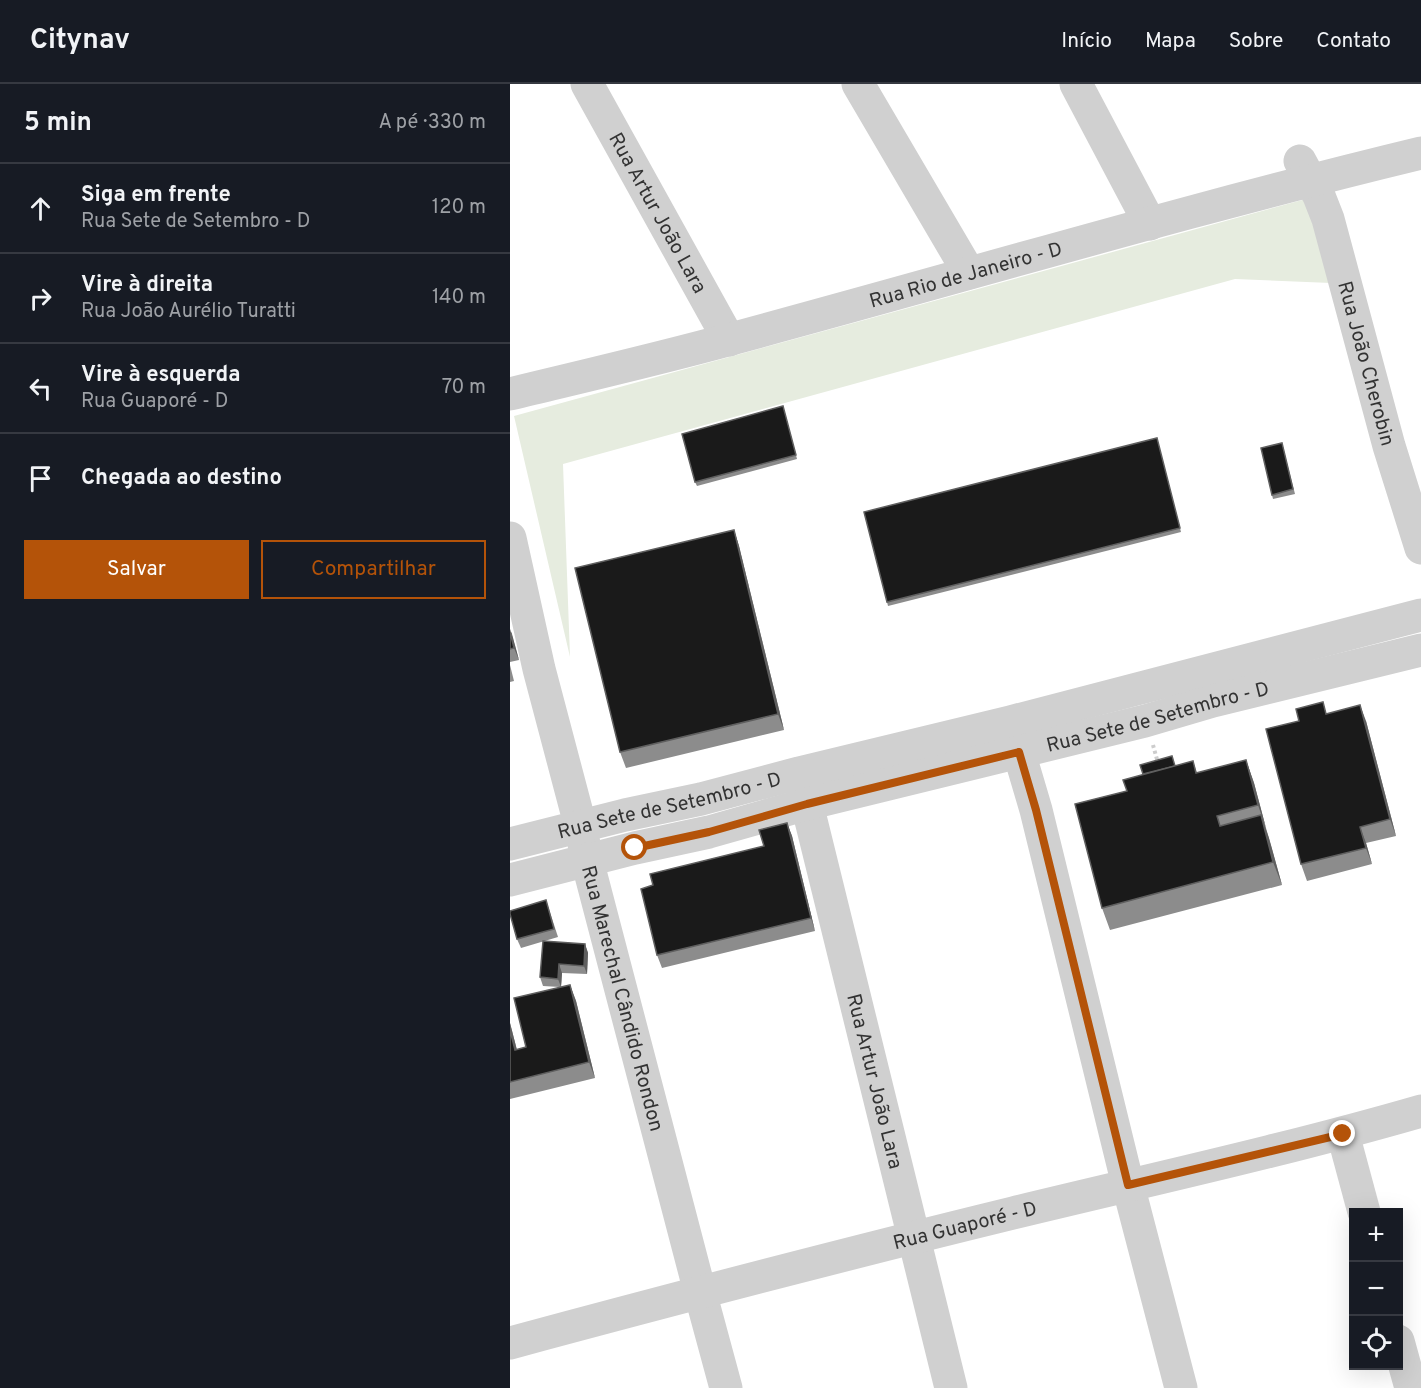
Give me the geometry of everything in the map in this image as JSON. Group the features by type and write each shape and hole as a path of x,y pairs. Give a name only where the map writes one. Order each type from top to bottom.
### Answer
{"street":[{"name":"Rua Artur João Lara","path":"587,84 729,340"},
{"path":"858,84 969,273"},
{"path":"1076,84 1150,224"},
{"name":"Rua Rio de Janeiro - D","path":"510,394 729,340 1150,224 1304,170 1421,153"},
{"name":"Rua João Cherobin","path":"1304,170 1319,196 1328,219 1389,446 1421,548"},
{"name":"Rua Marechal Cândido Rondon","path":"510,538 538,669 726,1388"},
{"name":"Rua Sete de Setembro - D","path":"510,844 701,799 803,788 1014,737 1421,615"},
{"name":"Rua Sete de Setembro - D","path":"1014,737 1145,721 1213,701 1421,650"},
{"path":"1014,737 1036,810 1128,1185 1181,1388"},
{"name":"Rua Artur João Lara","path":"803,788 951,1388"},
{"name":"Rua Sete de Setembro - D","path":"510,880 709,832 803,788"},
{"path":"701,799 709,832"},
{"name":"Rua Guaporé - D","path":"510,1343 914,1237 1343,1134 1421,1111"},
{"path":"1343,1134 1363,1208"},
{"path":"1403,1359 1411,1388"}],"shaded area":[{"path":"1306,199 1331,283 1235,279 563,464 570,657 514,416"}],"building":[{"path":"783,406 796,455 695,482 682,434"},
{"path":"1157,438 1180,528 887,602 864,512"},
{"path":"1282,443 1293,489 1272,495 1261,448"},
{"path":"734,530 778,714 620,752 575,568"},
{"path":"510,632 514,648 510,649"},
{"path":"1323,702 1326,714 1360,705 1390,819 1360,827 1366,848 1301,864 1266,729 1299,721 1296,709"},
{"path":"1172,756 1175,766 1143,774 1140,765"},
{"path":"1246,760 1258,805 1217,816 1220,826 1261,815 1273,862 1102,908 1075,804 1127,791 1123,780 1193,761 1196,773"},
{"path":"787,823 811,918 657,955 641,889 653,885 650,874 764,846 759,830"},
{"path":"546,900 554,929 517,939 510,911"},
{"path":"543,941 585,944 584,966 559,964 558,979 540,977"},
{"path":"570,985 589,1062 510,1082 510,1030 515,1050 526,1047 514,998"}],"route":[{"path":"635,848 709,832 807,804 1019,752 1036,810 1128,1185 1343,1134"}]}
